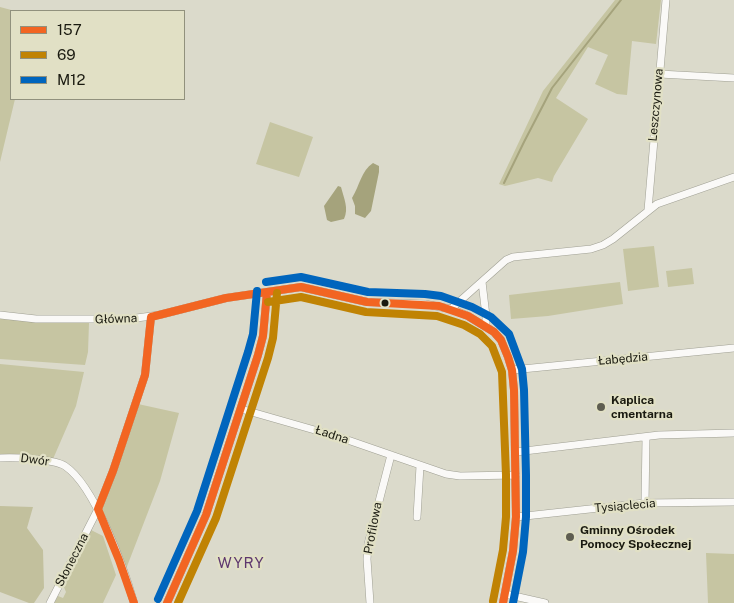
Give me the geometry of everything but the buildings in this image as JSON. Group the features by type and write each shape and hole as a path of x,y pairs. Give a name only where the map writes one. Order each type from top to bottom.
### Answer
{"street":[{"name":"Leszczynowa","path":"648,210 666,0"},
{"path":"659,74 734,78"},
{"path":"451,309 499,266 513,257 591,249 603,245 657,204 734,177"},
{"path":"482,282 486,326"},
{"name":"Główna","path":"0,315 36,319 92,320 151,317 226,298 301,287 367,302 421,304 451,309 486,326 500,340 512,370 514,390 516,517 513,551 503,603"},
{"path":"168,603 206,515 241,409 263,336 266,292"},
{"name":"Słoneczna","path":"50,603 98,509 113,471 145,375 151,317"},
{"name":"Łabędzia","path":"512,370 734,348"},
{"name":"Ładna","path":"241,409 339,436 446,474 460,476 516,474"},
{"path":"516,452 668,435 734,433"},
{"path":"645,503 646,438"},
{"name":"Profilowa","path":"370,603 367,559 368,544 391,455"},
{"name":"Dwór","path":"0,458 16,457 64,465 75,475 98,509 134,603"},
{"path":"417,517 420,466"},
{"name":"Tysiąclecia","path":"516,517 645,503 734,502"},
{"path":"505,594 545,603"}],"green space":[{"path":"615,0 661,0 656,44 632,41 627,95 617,94 595,84 608,55 588,47 556,98 588,119 552,182 538,178 505,186 499,184 543,91"},
{"path":"0,7 11,10 10,100 15,100 0,162"},
{"path":"270,122 313,137 299,177 256,164"},
{"path":"654,246 659,287 628,291 623,249"},
{"path":"692,268 694,284 668,287 666,271"},
{"path":"620,282 623,304 548,316 511,319 509,295"},
{"path":"0,319 89,323 88,352 85,365 0,359"},
{"path":"0,364 84,372 76,406 53,459 10,454 0,455"},
{"path":"138,404 179,413 160,481 126,569 100,509"},
{"path":"91,530 103,536 116,575 103,603 54,603 58,596 63,598 66,592 63,585"},
{"path":"706,553 734,554 734,603 708,603"}],"shaded area":[{"path":"373,163 379,166 379,172 371,211 365,218 355,214 352,198 363,174"},
{"path":"338,186 341,187 345,199 345,215 344,219 331,222 327,220 324,206"},
{"path":"0,506 33,507 27,528 43,550 44,588 34,603 29,603 0,592"}],"waterway":[{"path":"504,183 552,88 621,0"}],"transit line":[{"name":"M12","path":"266,282 301,277 368,292 441,296 472,307 491,317 509,334 522,369 526,475 526,517 523,552 513,603"},
{"name":"157","path":"134,603 98,509 113,471 145,375 151,317 226,298 301,287 367,302 439,306 468,316 494,332 501,340 512,370 514,390 516,517 513,551 503,603"},
{"name":"M12","path":"158,599 197,511 253,334 257,291"},
{"name":"157","path":"167,603 206,515 258,355 263,336 267,292"},
{"name":"69","path":"178,603 216,518 268,358 273,338 277,293"},
{"name":"69","path":"268,302 301,297 366,312 437,316 464,325 480,334 492,346 502,372 506,475 506,517 503,550 493,601"}],"place":[{"name":"Kaplica cmentarna","path":"601,407"},
{"name":"Gminny Ośrodek Pomocy Społecznej","path":"570,537"}],"district":[{"name":"WYRY","path":"241,563"}]}
